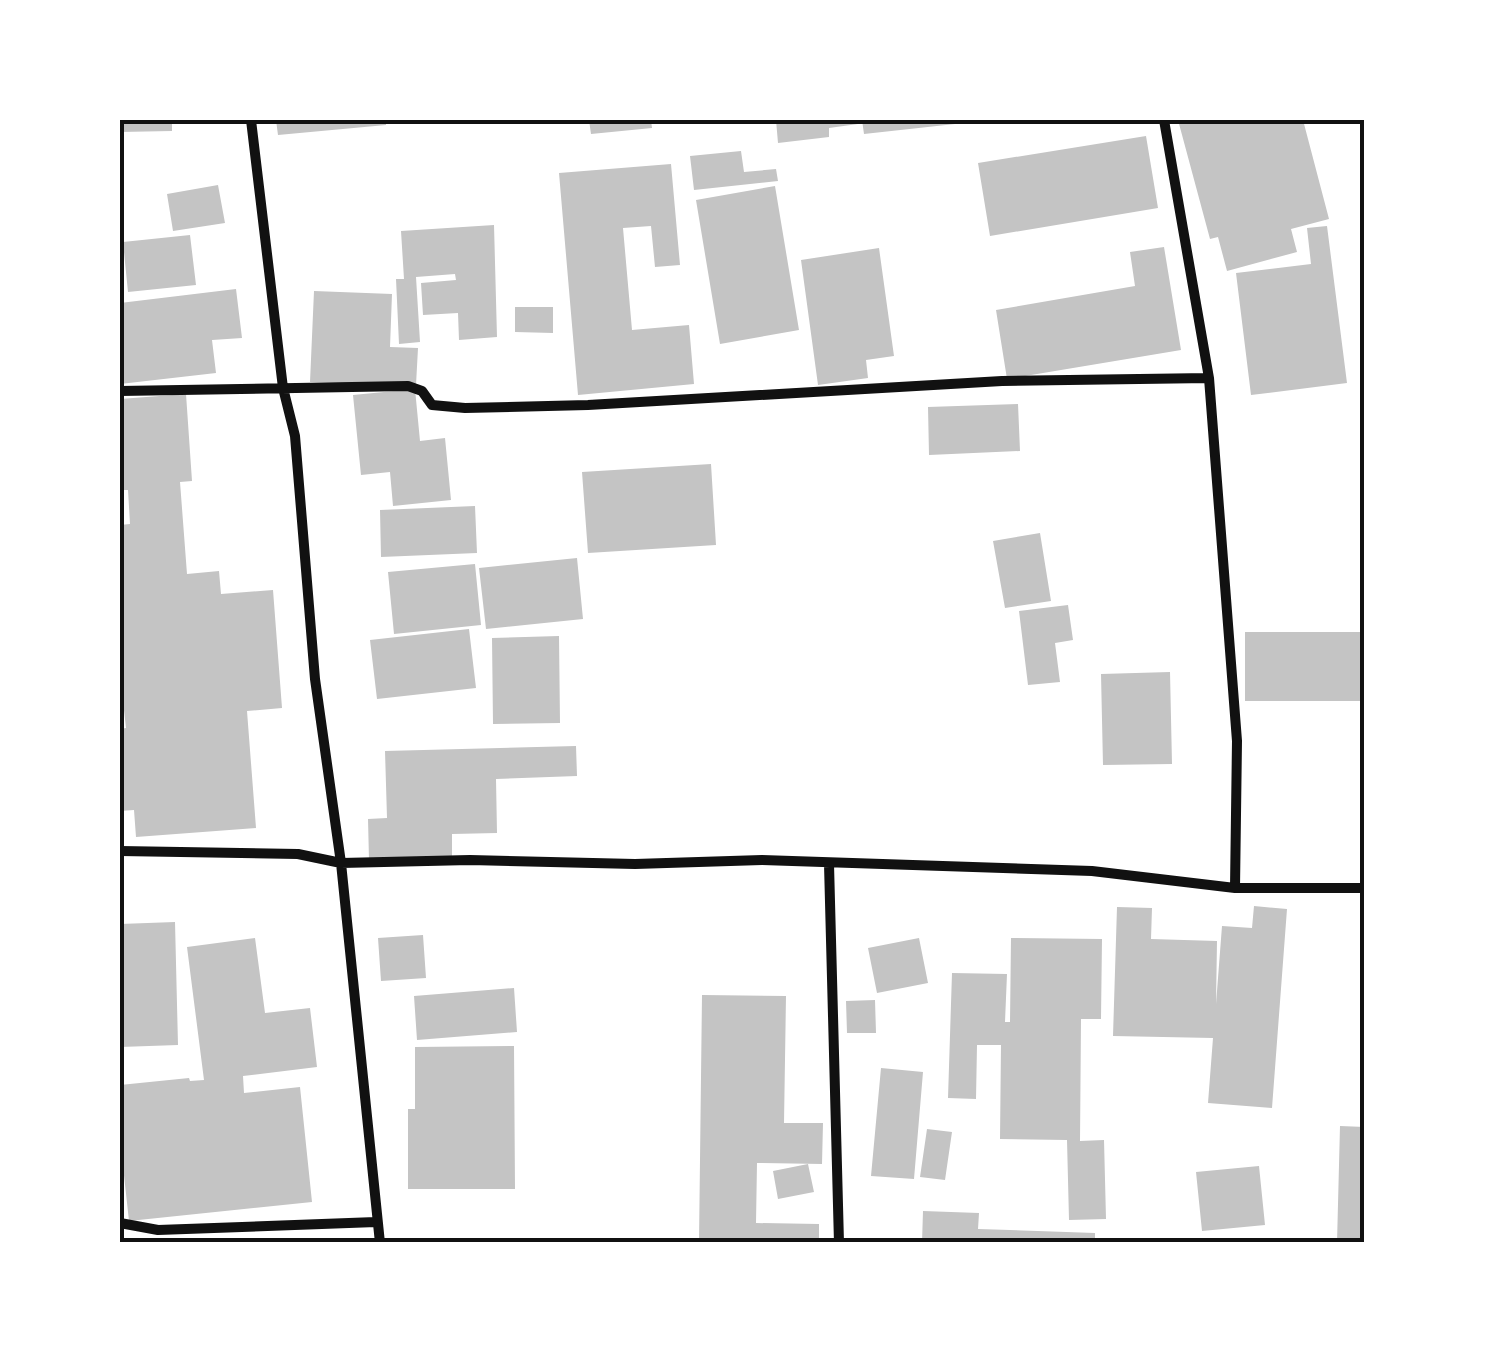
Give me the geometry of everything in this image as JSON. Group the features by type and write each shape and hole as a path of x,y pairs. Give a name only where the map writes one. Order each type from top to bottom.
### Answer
{"street":[{"path":"252,120 283,388 295,436 315,679 341,863 380,1243"},
{"path":"1164,120 1209,378 1236,741 1235,888"},
{"path":"120,391 416,387 432,405 465,408 1002,381 1209,378"},
{"path":"120,851 298,854 341,863 470,860 635,864 762,860 1092,870 1235,888 1365,888"},
{"path":"828,864 839,1243"},
{"path":"120,1222 158,1230 376,1222"}],"building":[{"path":"120,120 172,120 172,131 120,132"},
{"path":"276,120 386,120 386,125 278,135"},
{"path":"589,120 651,120 652,128 591,134"},
{"path":"776,120 858,120 858,124 829,128 829,137 778,143"},
{"path":"862,120 955,120 955,124 864,134"},
{"path":"1178,120 1303,120 1329,219 1291,229 1297,252 1227,271 1218,237 1210,239"},
{"path":"1146,136 1158,208 990,236 978,163"},
{"path":"741,151 744,172 776,169 778,181 694,190 690,156"},
{"path":"671,164 680,265 655,267 651,226 623,228 632,330 689,325 694,384 578,395 559,173"},
{"path":"218,185 225,223 173,231 167,194"},
{"path":"775,186 799,330 720,344 696,200"},
{"path":"494,225 497,337 459,340 458,313 423,315 421,283 456,280 455,274 416,277 420,342 399,344 396,279 404,279 401,231"},
{"path":"1327,226 1347,383 1251,395 1236,273 1311,264 1307,228"},
{"path":"190,235 196,285 128,292 123,242"},
{"path":"1164,247 1181,350 1007,379 996,310 1135,286 1130,252"},
{"path":"879,248 894,356 866,360 868,378 818,385 801,260"},
{"path":"236,289 242,338 212,340 216,373 120,384 120,303"},
{"path":"314,291 392,294 390,347 418,348 416,385 310,382"},
{"path":"515,307 553,307 553,333 515,332"},
{"path":"415,389 420,441 445,438 451,500 393,506 390,472 361,475 353,395"},
{"path":"186,394 192,481 180,482 187,574 219,571 221,594 273,590 282,708 247,711 256,828 136,837 134,810 120,811 120,729 126,728 120,675 120,525 130,524 128,490 120,490 120,399"},
{"path":"1018,404 1020,451 929,455 928,407"},
{"path":"711,464 716,545 588,553 582,472"},
{"path":"475,506 477,553 381,557 380,510"},
{"path":"1040,533 1051,601 1005,608 993,541"},
{"path":"577,558 583,619 486,629 479,568"},
{"path":"475,564 481,625 394,634 388,572"},
{"path":"1068,605 1073,640 1055,643 1060,682 1028,685 1019,611"},
{"path":"469,629 476,688 377,699 370,640"},
{"path":"1245,632 1361,632 1361,701 1245,701"},
{"path":"559,636 560,723 493,724 492,638"},
{"path":"1170,672 1172,764 1103,765 1101,674"},
{"path":"576,746 577,776 496,779 497,833 452,834 452,858 369,860 368,819 387,818 385,751"},
{"path":"1254,906 1287,909 1272,1108 1208,1103 1213,1038 1113,1036 1117,907 1152,908 1151,939 1217,941 1216,1004 1222,926 1252,928"},
{"path":"175,922 178,1045 120,1047 120,924"},
{"path":"423,935 426,978 381,981 378,938"},
{"path":"255,938 265,1013 310,1008 317,1067 243,1076 244,1093 300,1087 312,1202 129,1221 120,1139 120,1085 204,1080 187,947"},
{"path":"919,938 928,983 877,993 868,948"},
{"path":"1011,938 1102,939 1101,1019 1081,1019 1080,1141 1104,1140 1106,1219 1069,1220 1067,1140 1000,1139 1001,1045 977,1045 976,1099 948,1098 952,973 1007,974 1005,1022 1010,1022"},
{"path":"514,988 517,1032 417,1040 414,996"},
{"path":"702,995 786,996 784,1123 823,1123 822,1164 757,1163 756,1223 819,1224 819,1243 699,1243"},
{"path":"875,1000 876,1033 847,1033 846,1001"},
{"path":"514,1046 515,1189 408,1189 408,1109 415,1109 415,1047"},
{"path":"881,1068 923,1072 914,1179 871,1176"},
{"path":"1340,1126 1365,1127 1365,1243 1337,1243"},
{"path":"927,1129 952,1132 945,1180 920,1177"},
{"path":"808,1164 814,1192 778,1199 773,1171"},
{"path":"1259,1166 1265,1225 1202,1231 1196,1172"},
{"path":"923,1211 979,1213 978,1229 1095,1233 1095,1243 922,1243"}]}
